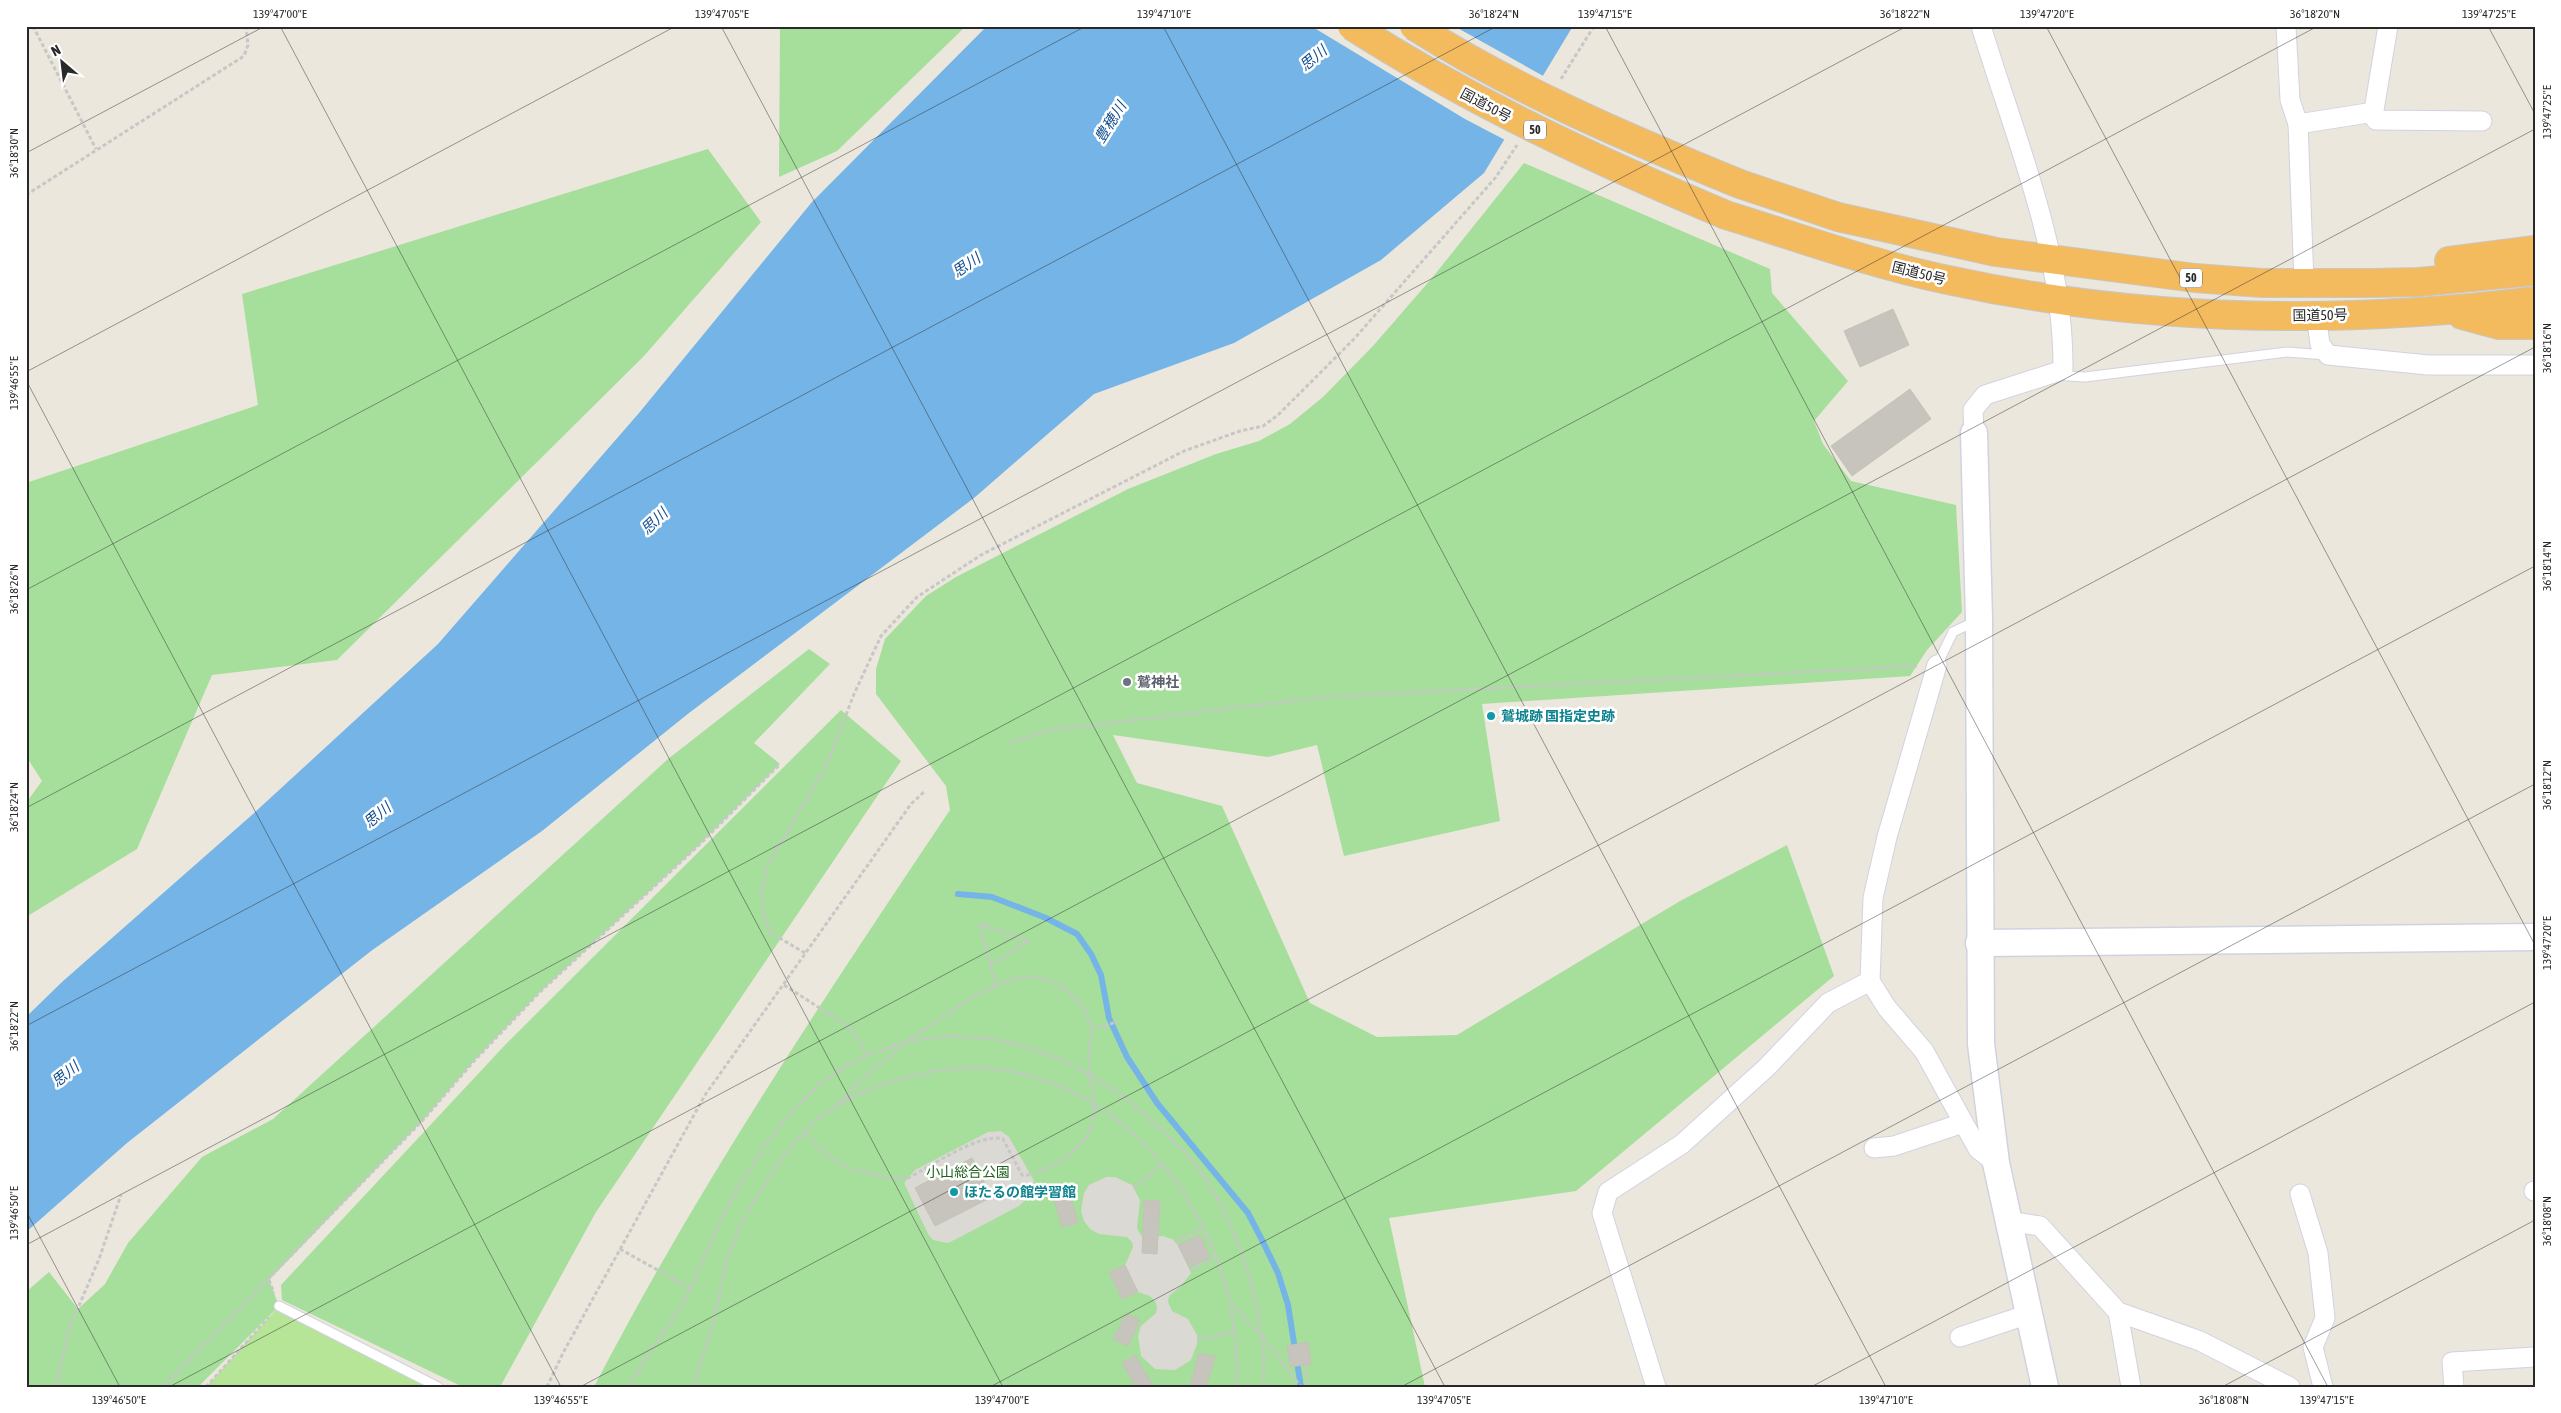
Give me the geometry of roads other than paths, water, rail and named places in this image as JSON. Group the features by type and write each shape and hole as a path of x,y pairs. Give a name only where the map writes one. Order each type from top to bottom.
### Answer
{"highway":[{"name":"国道50号","path":"1352,26 1417,67 1586,155 1726,215 1909,271 2058,300 2179,314 2316,315 2446,310 2535,301"},
{"name":"50","path":"1414,26 1493,73 1599,125 1740,184 1838,217 1996,252 2195,278 2262,283 2419,282 2535,271"},
{"path":"2332,283 2450,261 2535,250"},
{"path":"2446,310 2499,325 2535,325"}],"street":[{"path":"1980,26 2042,218 2058,300 2063,345 2063,370 1985,395 1973,410 1979,619 1979,943 1981,1044 1996,1163 2045,1387"},
{"path":"2286,26 2290,100 2298,124 2304,282"},
{"path":"2388,26 2374,112 2376,120 2482,121"},
{"path":"2298,124 2374,112"},
{"path":"2316,315 2320,344 2328,355 2428,365 2535,365"},
{"path":"1937,665 1887,837 1872,898 1870,981 1888,1008 1924,1051 1978,1149 1996,1163"},
{"path":"1979,943 2535,937"},
{"path":"1656,1387 1602,1213 1608,1192 1682,1144 1767,1067 1828,1003 1870,981"},
{"path":"1874,1148 1894,1146 1963,1123"},
{"path":"2300,1194 2318,1253 2325,1318 2313,1347 2323,1387"},
{"path":"2008,1220 2040,1226 2118,1312 2200,1341 2290,1387"},
{"path":"2118,1312 2131,1387"},
{"path":"1960,1337 2029,1314"},
{"path":"2454,1387 2452,1362 2535,1357"}],"lane":[{"path":"2063,370 2068,376 2085,377 2288,352 2328,355"},
{"path":"1937,665 1953,632 1979,619"},
{"path":"279,1306 438,1387"}],"water":[{"path":"987,26 1573,26 1484,173 1381,260 1234,343 1094,394 974,498 689,713 542,831 371,951 127,1143 26,1232 26,1017 62,982 253,814 438,644 639,413 812,202"}],"waterway":[{"path":"958,894 992,897 1046,918 1077,934 1091,954 1101,975 1109,1018 1127,1057 1157,1103 1248,1213 1262,1240 1278,1273 1288,1305 1301,1387"}],"place":[{"name":"鷲神社","path":"1127,682"},
{"name":"鷲城跡 国指定史跡","path":"1491,716"},
{"name":"ほたるの館学習館","path":"954,1192"}],"water label":[{"name":"思川","path":"1313,58"},
{"name":"豊穂川","path":"1110,122"},
{"name":"思川","path":"966,265"},
{"name":"思川","path":"654,521"},
{"name":"思川","path":"377,815"},
{"name":"思川","path":"65,1074"}],"park label":[{"name":"小山総合公園","path":"968,1172"}]}
